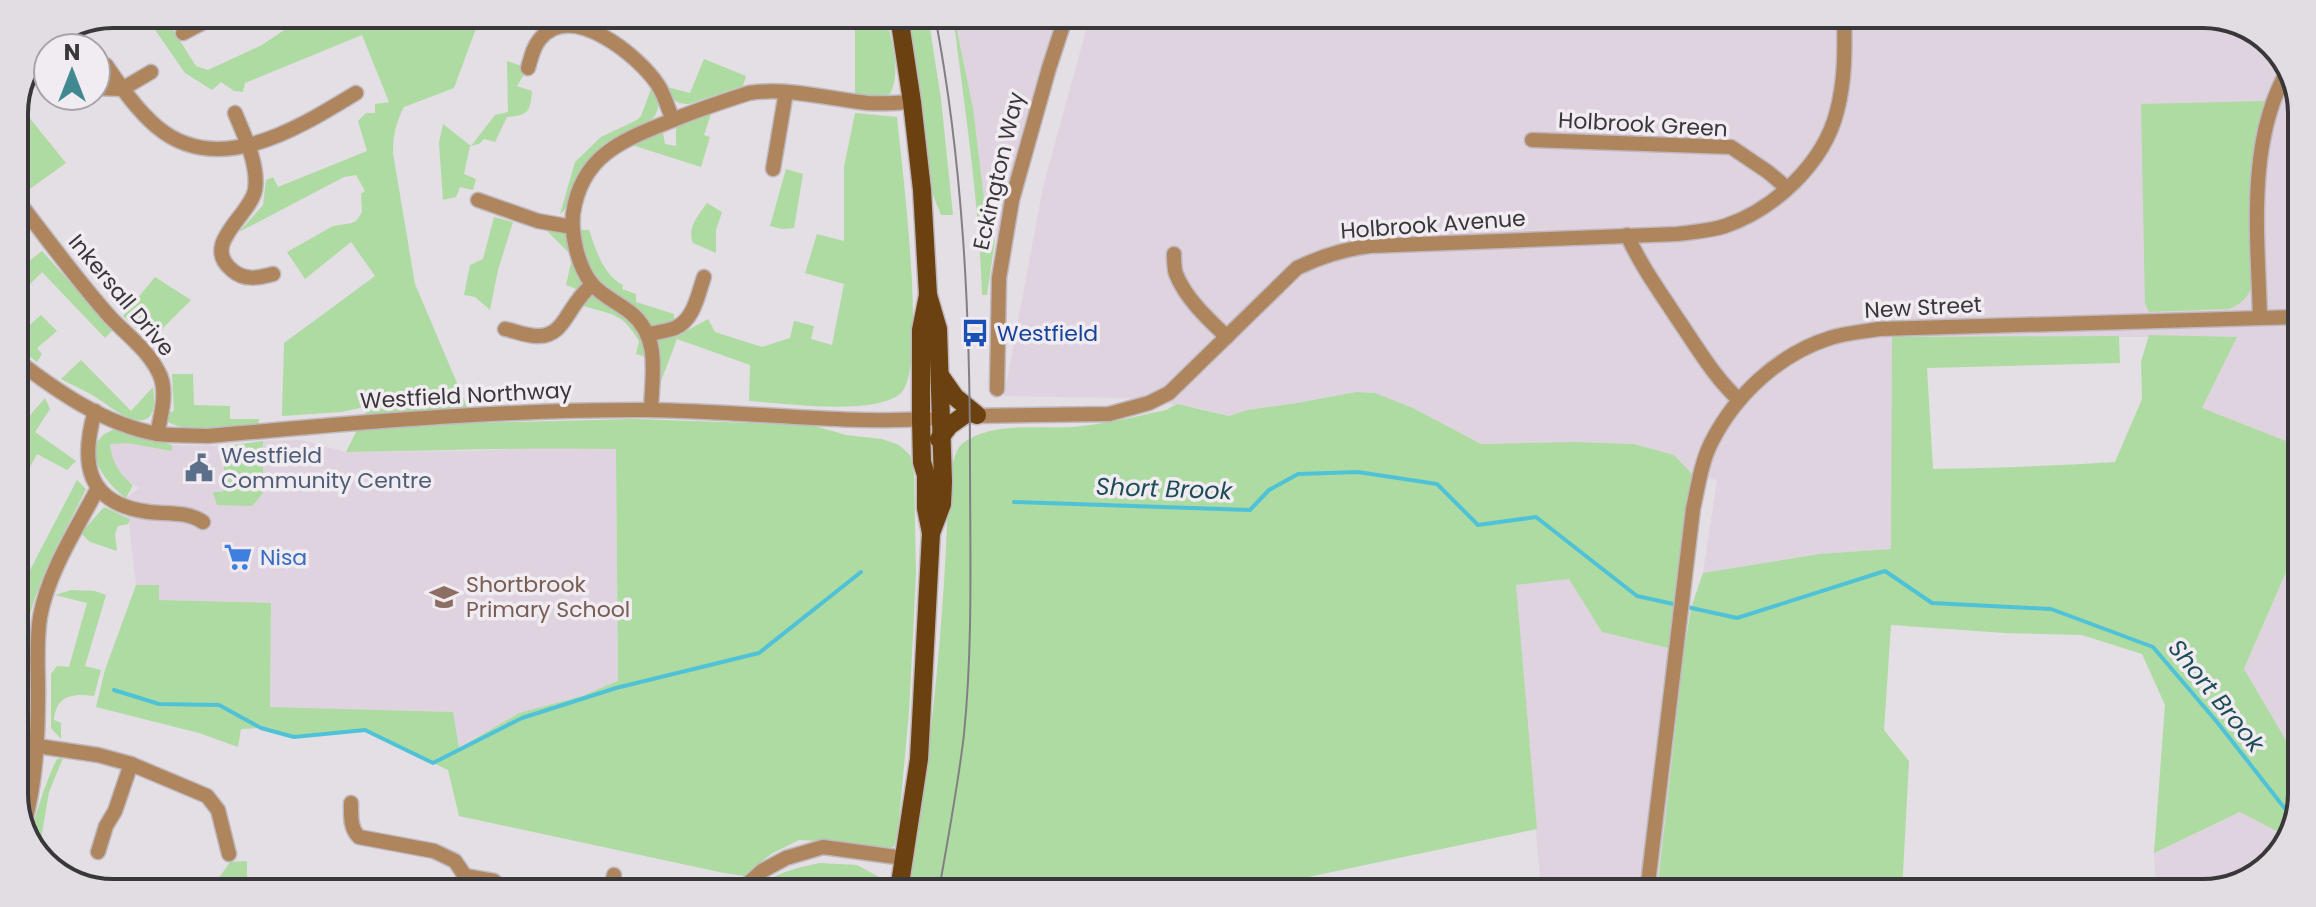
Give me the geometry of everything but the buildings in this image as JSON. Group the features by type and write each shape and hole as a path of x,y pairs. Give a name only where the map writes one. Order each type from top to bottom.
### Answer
{"main road":[{"path":"901,28 922,190 928,295 938,329 941,377 942,504 931,533"},
{"path":"926,475 922,462 921,330 928,295"},
{"path":"941,377 970,416 942,426"},
{"path":"901,879 919,759 931,533 926,508 926,475 942,426"}],"street":[{"path":"183,33 192,28"},
{"path":"528,68 538,41 557,28"},
{"path":"587,28 607,39 640,65 657,84 673,120"},
{"name":"Eckington Way","path":"997,389 999,278 1012,200 1062,28"},
{"name":"Holbrook Avenue","path":"970,416 1109,414 1149,403 1169,393 1297,268 1342,250 1370,246 1677,234 1724,227 1756,212 1787,188 1810,164 1826,139 1837,114 1844,28"},
{"path":"112,89 122,89 151,72"},
{"path":"112,74 157,127 175,139 198,148 220,150 247,147 311,121 356,93"},
{"path":"2260,318 2260,154 2283,83"},
{"path":"773,169 786,92"},
{"path":"651,410 653,361 649,334 633,315 592,284 577,252 572,227 575,205 582,183 593,165 609,149 629,137 749,93 786,92 871,103 912,102"},
{"path":"235,113 253,167 254,193 246,210 226,234 222,248 224,260 232,271 245,277 273,274"},
{"name":"Holbrook Green","path":"1532,140 1731,147 1787,188"},
{"path":"478,200 538,221 572,227"},
{"name":"Inkersall Drive","path":"28,214 110,317 143,349 161,375 163,406 157,434"},
{"path":"1627,235 1637,258 1694,343 1725,388 1739,400"},
{"path":"1174,254 1175,272 1189,295 1203,316 1227,337"},
{"path":"649,334 675,328 687,318 704,277"},
{"path":"505,329 540,336 556,331 592,284"},
{"name":"New Street","path":"1649,879 1693,509 1700,476 1710,445 1739,400 1761,378 1791,356 1826,339 1879,329 2288,317"},
{"name":"Westfield Northway","path":"28,368 58,391 95,411 157,434 208,436 522,411 651,410 921,419 942,426"},
{"path":"95,411 87,437 87,456 89,470 98,488 111,499 138,510 187,515 203,522"},
{"path":"29,806 37,746 37,658 43,603 59,562 98,488"},
{"path":"37,746 98,755 131,764 207,796 218,810 229,854"},
{"path":"98,852 131,764"},
{"path":"351,803 351,822 359,837 434,851 455,861 462,879"},
{"path":"753,879 786,858 823,847 904,858"}],"shaded area":[{"path":"956,28 1053,28 995,240 989,240 973,108"},
{"path":"1087,28 2220,30 2250,42 2270,61 2282,81 2288,108 2288,442 2202,408 2237,337 1893,337 1892,549 1819,554 1703,573 1717,480 1693,475 1674,455 1634,444 1481,444 1413,408 1375,393 1356,392 1247,410 1229,416 1129,398 1004,396 1043,187"},
{"name":"Shortbrook Primary School","path":"300,440 346,452 545,447 616,449 618,682 582,696 519,713 459,748 452,712 270,707 271,603 158,600 158,585 136,585 126,498 139,488 122,476 111,460 109,443 172,451 172,445 225,446 223,493 216,505 263,493 263,441"},
{"path":"2288,568 2288,744 2244,670"},
{"path":"1569,578 1602,632 1684,652 1658,879 1540,879 1515,584"},
{"path":"2241,812 2279,832 2270,846 2250,865 2220,877 2155,879 2154,853"}],"green space":[{"path":"154,28 172,28 196,66 208,70 262,45 287,28 476,28 454,88 404,107 396,129 393,153 415,284 474,423 633,419 812,425 846,435 882,439 899,445 910,455 914,473 916,575 909,712 894,847 799,840 771,854 744,876 724,873 459,816 448,770 365,730 294,737 261,728 241,729 238,747 199,733 96,707 105,670 136,585 159,585 159,600 271,603 270,707 453,712 459,748 519,713 582,696 618,681 616,449 346,452 369,406 341,412 282,416 284,343 375,276 351,242 305,279 287,252 333,226 357,220 362,212 361,194 365,191 356,175 344,177 239,232 263,205 266,180 273,177 278,187 367,151 358,121 366,113 375,113 375,104 389,102 362,35 245,83 243,92 234,91 221,82 212,90 185,73"},
{"path":"855,28 889,28 895,66 890,94 879,97 855,95"},
{"path":"911,28 930,28 953,215 941,215 931,190"},
{"path":"955,28 973,108 989,240 995,240 987,295 982,295 967,120"},
{"path":"704,59 746,76 743,86 689,104 677,102 667,87 690,93"},
{"path":"507,61 528,68 517,86 532,91 527,112 507,117 495,142 484,139 471,146 495,115 508,112"},
{"path":"651,89 657,101 653,118 612,139 594,154 579,175 560,214 575,162 601,137 637,120"},
{"path":"2265,101 2250,175 2253,280 2248,295 2229,309 2149,312 2145,303 2141,104"},
{"path":"855,113 897,117 913,308 908,377 900,394 870,405 849,406 749,401 750,365 677,339 661,381 643,356 636,354 639,341 627,325 616,316 584,306 579,290 566,285 570,254 545,229 589,230 601,261 610,275 623,285 622,289 636,294 636,302 674,314 674,338 708,319 715,332 762,347 790,338 794,321 814,326 811,339 832,345 844,284 805,273 817,234 844,241 844,167"},
{"path":"711,114 704,135 710,137 701,167 632,145 663,133 665,144 676,146 676,127"},
{"path":"28,116 66,163 28,190"},
{"path":"443,124 471,146 464,174 476,179 473,190 460,187 456,197 443,200 439,143"},
{"path":"786,169 803,174 794,228 782,229 770,226"},
{"path":"707,203 722,212 716,230 716,253 693,243 691,232"},
{"path":"494,217 513,222 490,310 475,297 464,295 470,265 483,259"},
{"path":"42,251 113,330 105,338 42,272 28,286 28,262"},
{"path":"155,277 191,300 150,341 123,316"},
{"path":"41,315 57,331 37,348 42,354 37,362 28,355 28,327"},
{"path":"2149,335 2237,337 2202,408 2288,442 2288,567 2244,669 2288,744 2287,805 2279,832 2240,812 2154,853 2165,705 2142,654 2082,635 1891,625 1884,730 1909,761 1903,879 1658,879 1684,652 1691,608 1703,573 1819,554 1891,549 1892,337 2119,336 2120,363 1927,368 1933,469 2115,462 2142,399 2141,362"},
{"path":"81,360 131,411 153,387 154,402 148,418 134,420 125,416 61,379"},
{"path":"172,374 193,374 194,405 230,406 230,419 259,419 258,424 200,429 168,422 167,413 174,411"},
{"path":"1356,392 1375,393 1413,408 1481,444 1634,444 1674,455 1693,475 1668,648 1602,632 1569,579 1516,585 1537,829 1298,879 911,879 933,708 950,482 958,449 963,443 990,431 1092,425 1166,410 1177,404 1229,416 1247,410"},
{"path":"45,398 50,409 35,432 76,461 67,470 37,454 28,470 28,418"},
{"path":"115,429 172,445 172,451 127,443 110,444 117,467 133,485 126,498 102,473 95,453 103,435"},
{"path":"263,441 263,493 252,506 217,505 213,492 223,492 225,446"},
{"path":"77,480 86,489 50,561 28,625 28,574"},
{"path":"104,507 130,519 128,524 118,526 115,534 117,551 90,542 81,533"},
{"path":"71,590 95,591 106,595 85,666 101,670 94,696 73,696 58,705 54,720 61,723 61,739 51,728 51,674 57,666 69,667 87,603 55,595"},
{"path":"63,758 49,792 41,838 34,824 57,759"},
{"path":"247,861 247,879 218,879 230,862"},
{"path":"819,863 857,865 880,879 772,879"}],"waterway":[{"name":"Short Brook","path":"1014,502 1250,510 1269,490 1298,474 1358,472 1437,484 1478,525 1536,517 1637,596 1737,618 1885,571 1932,603 2051,609 2153,647 2286,810"},
{"name":"Short Brook","path":"114,690 159,704 219,705 261,728 294,737 365,730 433,763 522,718 616,688 759,653 861,572"}],"tram line":[{"path":"937,28 952,127 963,238 970,530 967,700 941,879"}],"place":[{"name":"Westfield","path":"975,333"},
{"name":"Westfield Community Centre","path":"199,468"},
{"name":"Nisa","path":"238,557"},
{"name":"Shortbrook Primary School","path":"444,597"}]}
